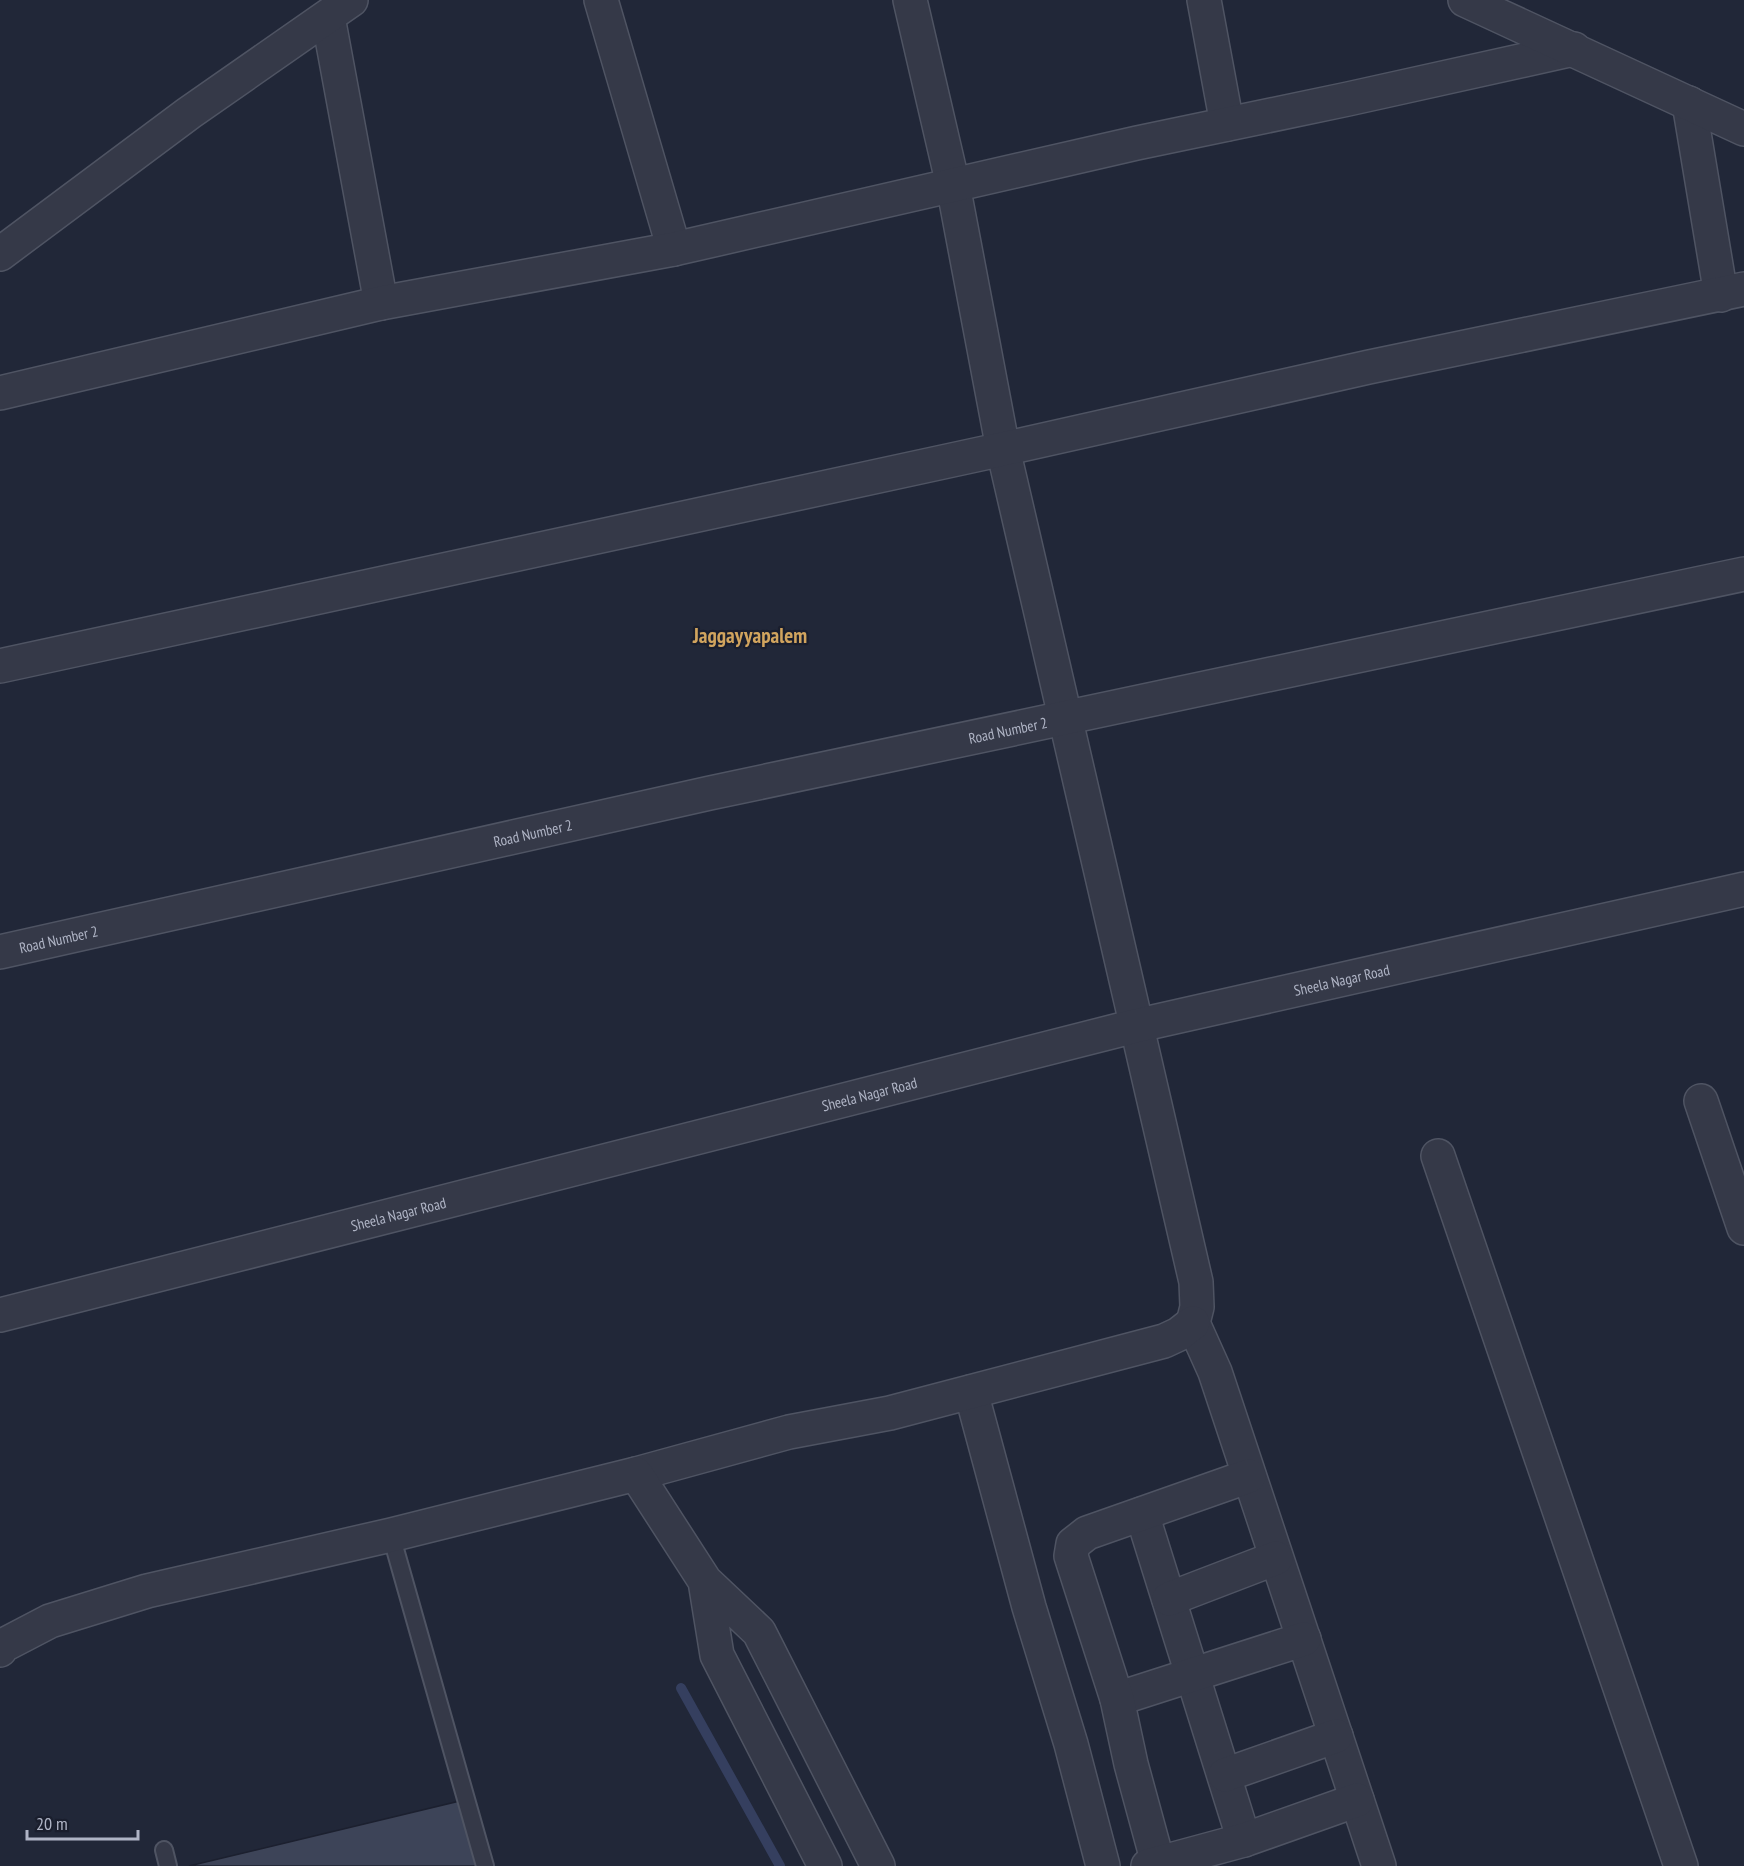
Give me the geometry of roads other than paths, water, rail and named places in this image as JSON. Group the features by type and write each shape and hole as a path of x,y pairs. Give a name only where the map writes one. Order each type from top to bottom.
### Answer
{"street":[{"path":"601,0 674,249"},
{"path":"1,1644 50,1621 147,1591 391,1536 636,1474 789,1432 890,1413 1164,1341 1179,1334 1193,1323 1197,1307 1196,1282 1003,449 953,185 910,0"},
{"path":"1204,0 1227,124"},
{"path":"1465,0 1744,129"},
{"path":"0,254 189,112 339,8 381,303"},
{"path":"0,393 381,303 674,249 1227,124 1574,49"},
{"path":"0,666 1003,449 1369,367 1733,292 1689,103"},
{"name":"Road Number 2","path":"0,952 710,793 1744,574"},
{"name":"Sheela Nagar Road","path":"0,1315 1135,1026 1744,889"},
{"path":"1701,1101 1744,1228"},
{"path":"1438,1156 1681,1866"},
{"path":"1193,1323 1215,1372 1379,1866"},
{"path":"971,1392 1029,1607 1071,1744 1103,1866"},
{"path":"636,1474 705,1581 759,1632 878,1866"},
{"path":"1250,1476 1087,1533 1073,1544 1071,1556 1117,1699 1153,1865 1244,1840 1357,1800"},
{"path":"1142,1514 1244,1840"},
{"path":"1170,1599 1276,1558"},
{"path":"705,1581 717,1655 825,1866"},
{"path":"1117,1699 1304,1639"},
{"path":"1225,1775 1336,1736"}],"lane":[{"path":"391,1536 485,1866"}],"waterway":[{"path":"681,1688 780,1866"}],"district":[{"name":"Jaggayyapalem","path":"750,635"}]}
